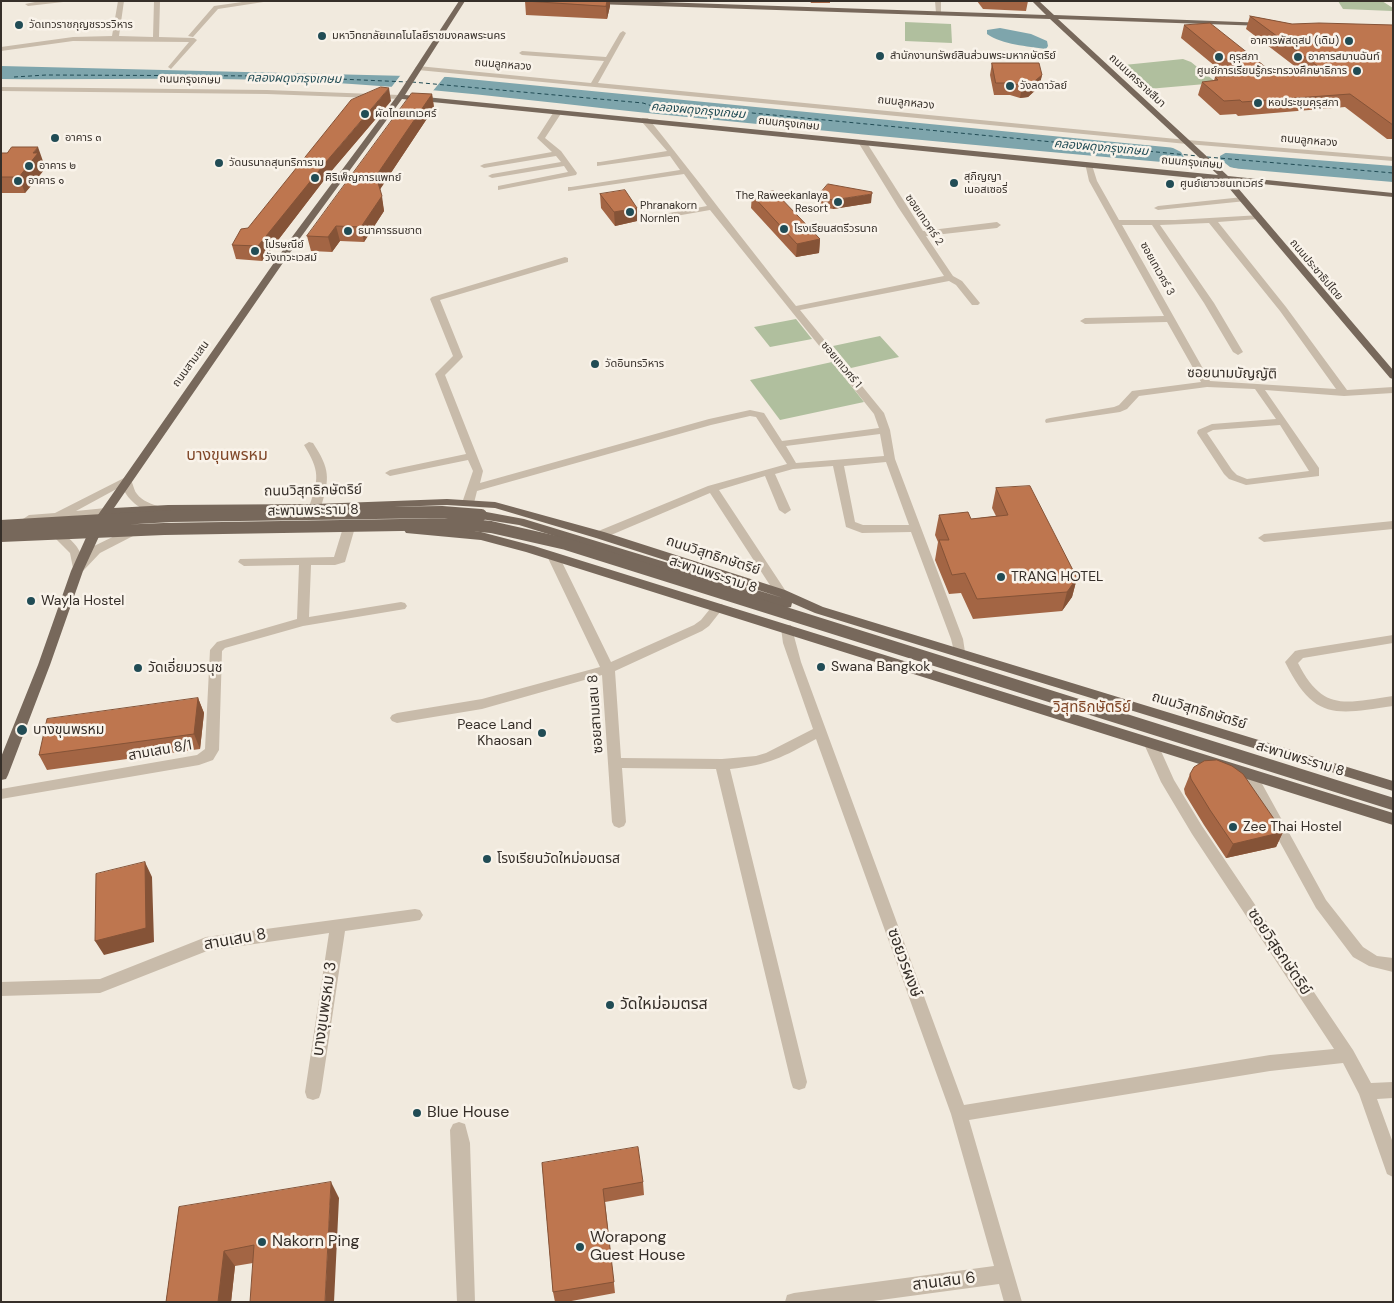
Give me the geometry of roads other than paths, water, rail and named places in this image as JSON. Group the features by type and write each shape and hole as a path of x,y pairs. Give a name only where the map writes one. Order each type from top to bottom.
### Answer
{"main road":[{"name":"ถนนสามเสน","path":"1,774 7,747 92,536 106,512 126,480 295,239 401,94 462,1"},
{"path":"564,1 690,3 1275,25"},
{"name":"ถนนนครราชสีมา","path":"1034,1 1221,174"},
{"name":"ถนนกรุงเกษม","path":"401,94 558,112 1088,165 1221,174 1393,194"},
{"name":"ถนนประชาธิปไตย","path":"1221,174 1305,276 1393,376"},
{"name":"ถนนวิสุทธิกษัตริย์","path":"106,512 159,509 468,503 495,506 600,535 781,593 819,610 1393,786"},
{"path":"144,533 139,528 140,522 145,516 159,509"},
{"name":"สะพานพระราม 8","path":"1,526 171,516 442,512 481,515 520,522 756,595 791,605 819,610"},
{"name":"สะพานพระราม 8","path":"1,536 164,528 460,524 491,527 566,544 1393,804"},
{"path":"92,536 144,533 348,531 454,532 481,536 553,556 787,628 1393,819"}],"street":[{"path":"28,4 69,1"},
{"path":"115,38 121,1"},
{"path":"156,39 157,1"},
{"path":"191,36 216,7 267,1"},
{"path":"938,1 939,13"},
{"path":"594,84 623,33"},
{"path":"1,49 73,39 194,40 172,67"},
{"path":"522,53 609,59"},
{"name":"ถนนลูกหลวง","path":"416,70 594,84 1187,142 1393,159"},
{"name":"ถนนกรุงเกษม","path":"1,89 401,94"},
{"path":"501,188 573,173 558,153 541,138 558,112"},
{"name":"ซอยเทเวศร์ 1","path":"645,120 793,309 879,413 885,430 890,460 957,639 959,652"},
{"name":"ซอยเทเวศร์ 2","path":"862,142 950,278 959,283 975,303"},
{"path":"484,166 558,153"},
{"path":"600,164 672,153"},
{"path":"492,176 566,164"},
{"name":"ซอยเทเวศร์ 3","path":"1088,165 1093,181 1207,384"},
{"path":"571,189 686,171"},
{"path":"1158,208 1243,199"},
{"path":"656,218 713,207"},
{"path":"1117,222 1175,223 1258,217"},
{"path":"1212,221 1288,316 1344,392"},
{"path":"1154,222 1209,303 1238,352"},
{"path":"920,234 997,226"},
{"path":"468,503 478,471 440,374 458,357 435,298 565,260"},
{"path":"793,309 950,278"},
{"path":"1085,321 1171,319"},
{"name":"ซอยนามบัญญัติ","path":"1050,421 1116,410 1123,407 1136,393 1207,384 1344,392 1393,390"},
{"path":"1258,386 1283,422 1314,468 1314,474 1246,482 1239,480 1228,472 1202,433 1203,430 1212,427 1283,422"},
{"path":"474,488 709,422 750,413 760,416 794,466"},
{"path":"780,444 885,430"},
{"path":"310,445 324,470 324,479 315,507"},
{"path":"390,473 472,456"},
{"path":"600,535 712,488 769,472 794,466 890,460"},
{"path":"838,462 850,524 862,529 916,528"},
{"path":"769,472 784,510"},
{"path":"58,516 126,480 129,493 134,500 159,509"},
{"path":"712,488 781,593"},
{"name":"ถนนวิสุทธิกษัตริย์","path":"1,521 106,512"},
{"path":"1264,538 1393,525"},
{"path":"244,562 335,562 341,559 348,531"},
{"path":"79,568 96,550 129,534"},
{"path":"1,542 92,536"},
{"path":"60,538 75,552 79,568"},
{"name":"ซอยสามเสน 8","path":"553,556 608,669 620,822"},
{"path":"303,622 305,562"},
{"name":"สามเสน 8/1","path":"1,794 199,760 208,756 212,750 216,650 220,645 303,622 401,606"},
{"path":"397,718 482,704 608,669 698,628 705,623 718,607"},
{"name":"ซอยวรผงษ์","path":"787,628 795,662 959,1114 1013,1302"},
{"path":"1393,639 1299,654 1291,662 1297,675 1320,702 1331,706 1345,707 1393,701"},
{"path":"614,763 722,764 756,761 770,757 820,731"},
{"name":"ซอยวิสุธกษัตริย์","path":"1151,744 1168,782 1197,830 1347,1055 1366,1091 1393,1168"},
{"path":"722,764 799,1082"},
{"path":"1250,775 1321,904 1364,957 1378,964 1393,965"},
{"name":"สานเสน 8","path":"1,989 100,986 206,944 415,915"},
{"name":"บางขุนพรหม 3","path":"313,1092 338,925"},
{"path":"959,1114 1270,1063 1347,1055"},
{"path":"1366,1091 1393,1090"},
{"path":"459,1130 466,1302"},
{"name":"สานเสน 6","path":"794,1302 1005,1274"}],"water":[{"path":"1000,28 1031,34 1047,41 1048,46 1046,49 1015,44 1000,41 987,34 987,30"},
{"name":"คลองผดุงกรุงเกษม","path":"1,66 448,77 1227,153 1393,166 1393,182 863,134 394,87 265,80 1,79"}],"place":[{"name":"วัดเทวราชกุญชรวรวิหาร","path":"19,25"},
{"name":"มหาวิทยาลัยเทคโนโลยีราชมงคลพระนคร","path":"322,36"},
{"name":"อาคารพัสดุสป (เดิม)","path":"1349,41"},
{"name":"สำนักงานทรัพย์สินส่วนพระมหากษัตริย์","path":"880,56"},
{"name":"คุรุสภา","path":"1219,57"},
{"name":"อาคารสมานฉันท์","path":"1298,57"},
{"name":"ศูนย์การเรียนรู้กระทรวงศึกษาธิการ","path":"1357,71"},
{"name":"วังลดาวัลย์","path":"1010,86"},
{"name":"หอประชุมคุรุสภา","path":"1258,103"},
{"name":"ผัดไทยเทเวศร์","path":"365,114"},
{"name":"อาคาร ๓","path":"55,138"},
{"name":"วัดนรนาถสุนทริการาม","path":"219,163"},
{"name":"อาคาร ๒","path":"29,166"},
{"name":"ศิริเพ็ญการแพทย์","path":"315,178"},
{"name":"อาคาร ๑","path":"18,181"},
{"name":"สุภิญญา เนอสเซอรี่","path":"954,183"},
{"name":"ศูนย์เยาวชนเทเวศร์","path":"1170,184"},
{"name":"The Raweekanlaya Resort","path":"838,202"},
{"name":"Phranakorn Nornlen","path":"630,212"},
{"name":"โรงเรียนสตรีวรนาถ","path":"784,229"},
{"name":"ธนาคารธนชาต","path":"348,231"},
{"name":"ไปรษณีย์ วังเทวะเวสม์","path":"255,251"},
{"name":"วัดอินทรวิหาร","path":"595,364"},
{"name":"TRANG HOTEL","path":"1001,577"},
{"name":"Wayla Hostel","path":"31,601"},
{"name":"Swana Bangkok","path":"821,667"},
{"name":"วัดเอี่ยมวรนุช","path":"138,668"},
{"name":"บางขุนพรหม","path":"22,730"},
{"name":"Peace Land Khaosan","path":"542,733"},
{"name":"Zee Thai Hostel","path":"1233,827"},
{"name":"โรงเรียนวัดใหม่อมตรส","path":"487,859"},
{"name":"วัดใหม่อมตรส","path":"610,1005"},
{"name":"Blue House","path":"417,1113"},
{"name":"Nakorn Ping","path":"262,1242"},
{"name":"Worapong Guest House","path":"580,1247"}],"district":[{"name":"บางขุนพรหม","path":"227,456"},
{"name":"วิสุทธิกษัตริย์","path":"1092,708"}]}
